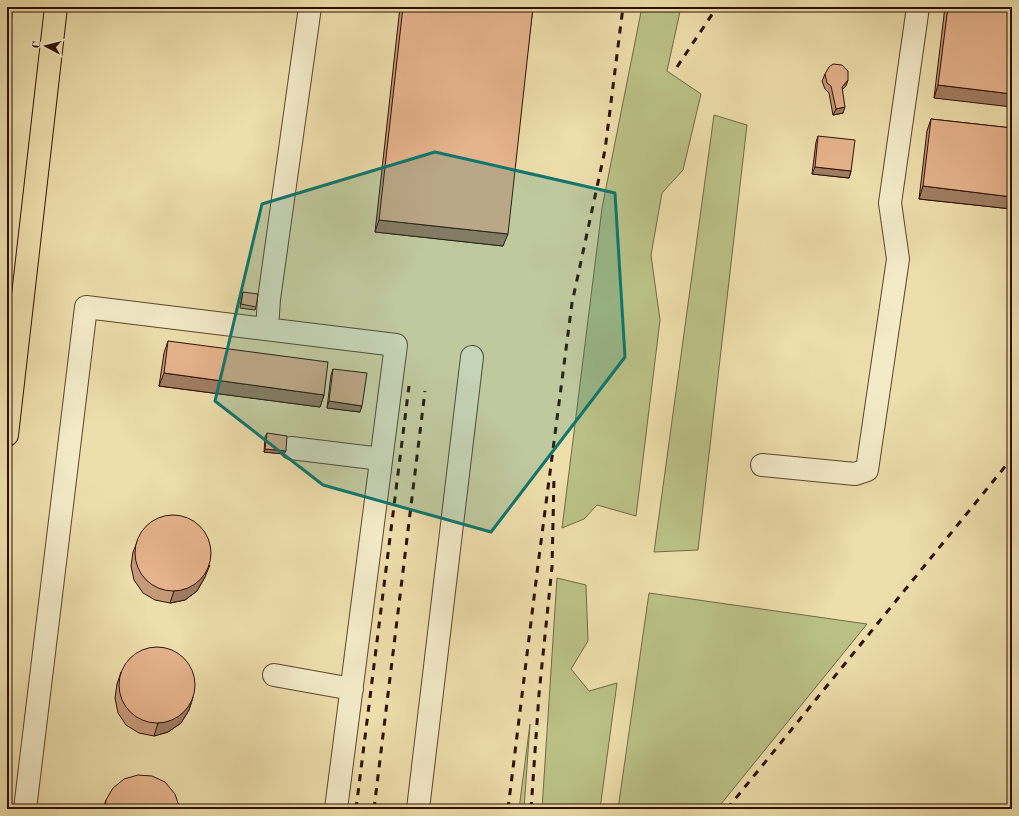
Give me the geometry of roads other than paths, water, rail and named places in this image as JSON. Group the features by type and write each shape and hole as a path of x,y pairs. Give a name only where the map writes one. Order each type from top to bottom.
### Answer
{"main road":[{"path":"7,435 56,7"}],"street":[{"path":"267,330 269,299 310,7"},
{"path":"762,465 855,474 866,470 898,259 890,203 918,7"},
{"path":"25,809 86,307 396,345 336,809"},
{"path":"418,809 472,357"},
{"path":"291,448 381,459"},
{"path":"274,675 352,689"}],"railway":[{"path":"508,809 572,303 605,150 623,7"},
{"path":"677,67 717,7"},
{"path":"356,809 409,386"},
{"path":"374,809 425,391"},
{"path":"727,809 1012,458"},
{"path":"531,809 539,694 552,567 554,477"}]}
